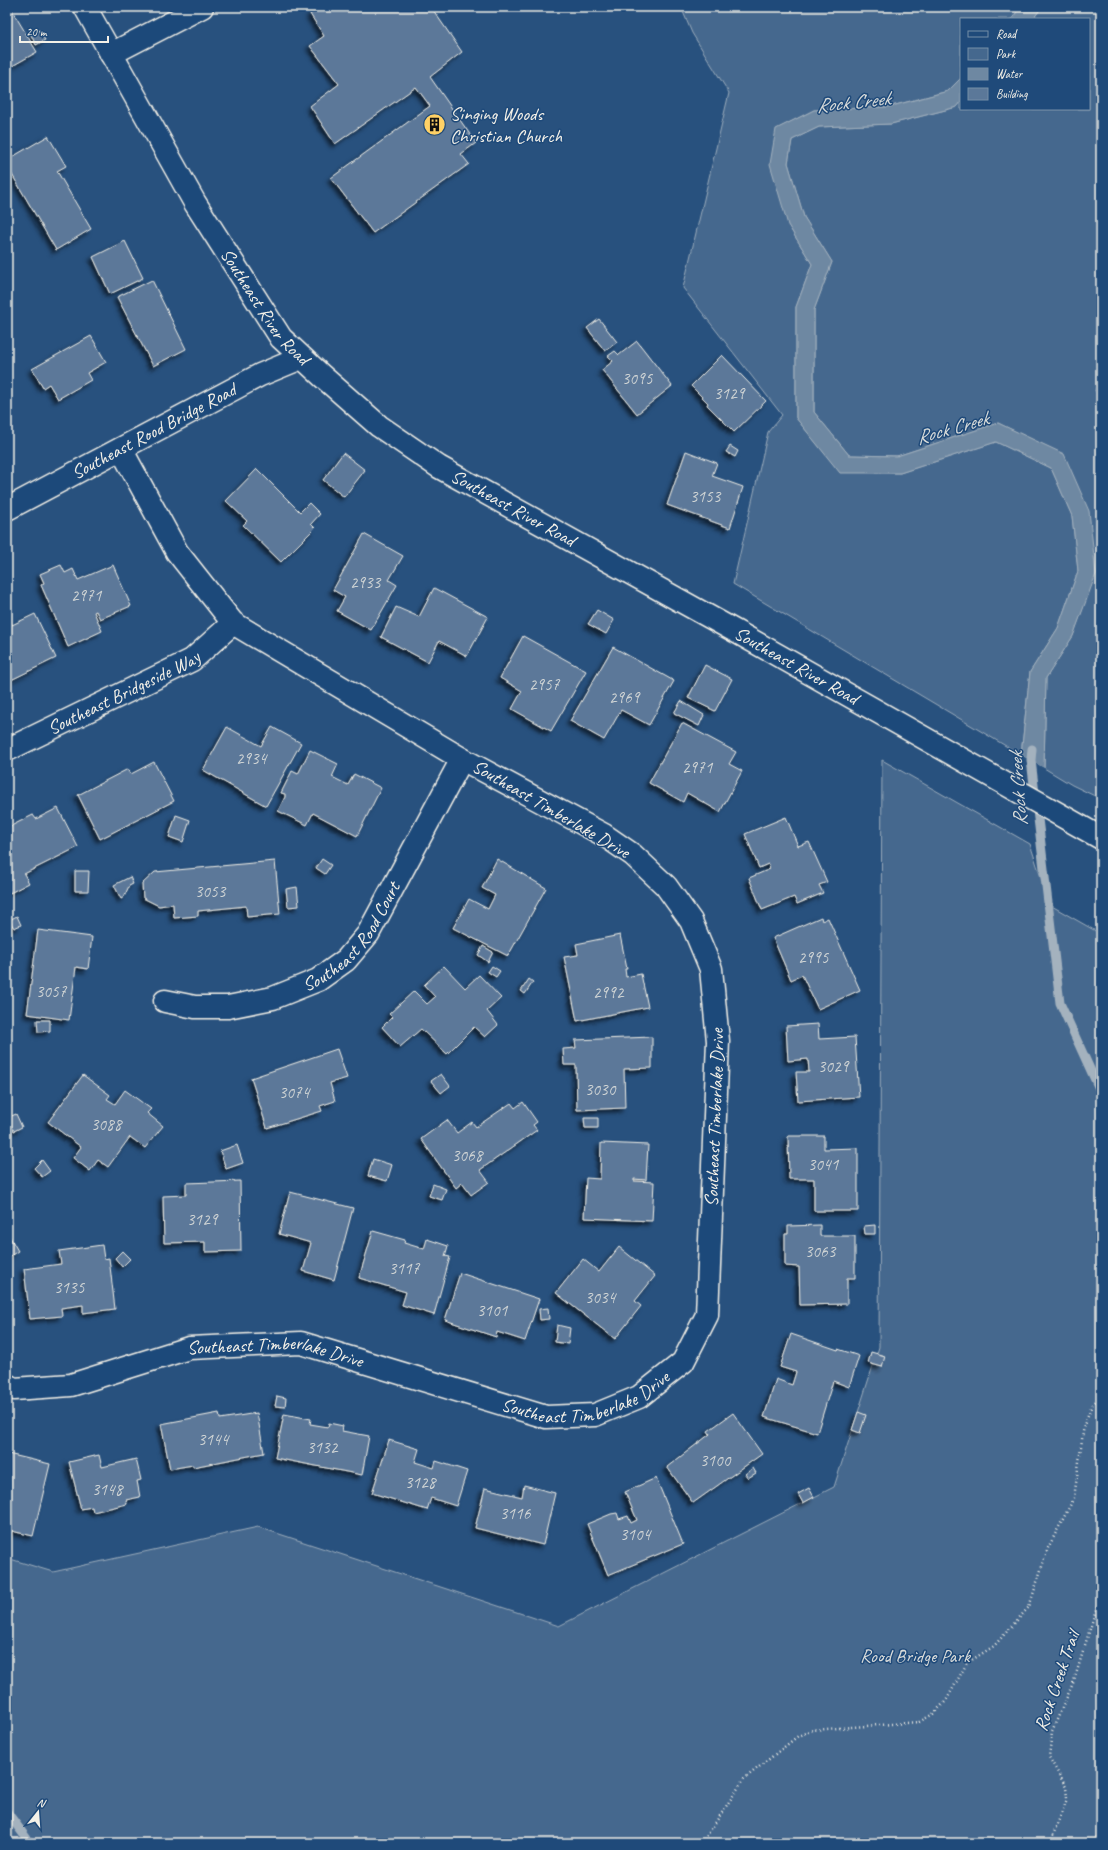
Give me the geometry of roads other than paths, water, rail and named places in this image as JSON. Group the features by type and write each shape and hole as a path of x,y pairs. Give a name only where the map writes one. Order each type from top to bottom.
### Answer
{"street":[{"name":"Southeast River Road","path":"85,7 195,203 265,316 281,338 301,358 379,426 439,467 735,631 1101,838"},
{"path":"111,54 202,7"},
{"name":"Southeast Rood Bridge Road","path":"7,509 260,374 301,358"},
{"name":"Southeast Timberlake Drive","path":"7,1385 14,1388 71,1385 189,1348 301,1343 546,1417 596,1415 639,1397 683,1362 707,1315 718,1041 711,968 691,921 666,886 633,855 604,835 462,758 232,623 177,552 121,449"},
{"name":"Southeast Bridgeside Way","path":"7,750 192,660 232,623"},
{"name":"Southeast Rood Court","path":"165,1002 196,1007 228,1007 273,998 318,980 346,960 368,934 462,758"}],"water":[{"path":"1020,7 1042,7 1034,18 1013,18"},
{"path":"960,79 960,103 957,107 891,124 819,127 792,140 788,163 804,217 832,262 814,310 814,412 849,455 897,456 998,423 1064,454 1089,511 1096,574 1073,636 1046,678 1044,768 1021,755 1030,672 1058,628 1078,571 1072,516 1051,468 996,442 900,473 840,473 796,418 796,307 812,264 788,225 770,164 776,129 814,110 888,107 948,91"}],"waterway":[{"name":"Rock Creek","path":"1032,749 1031,760 1060,1003 1101,1093"},
{"path":"7,1812 30,1843"}],"place":[{"name":"Singing Woods Christian Church","path":"434,125"}],"park label":[{"name":"Rood Bridge Park","path":"915,1656"}]}
